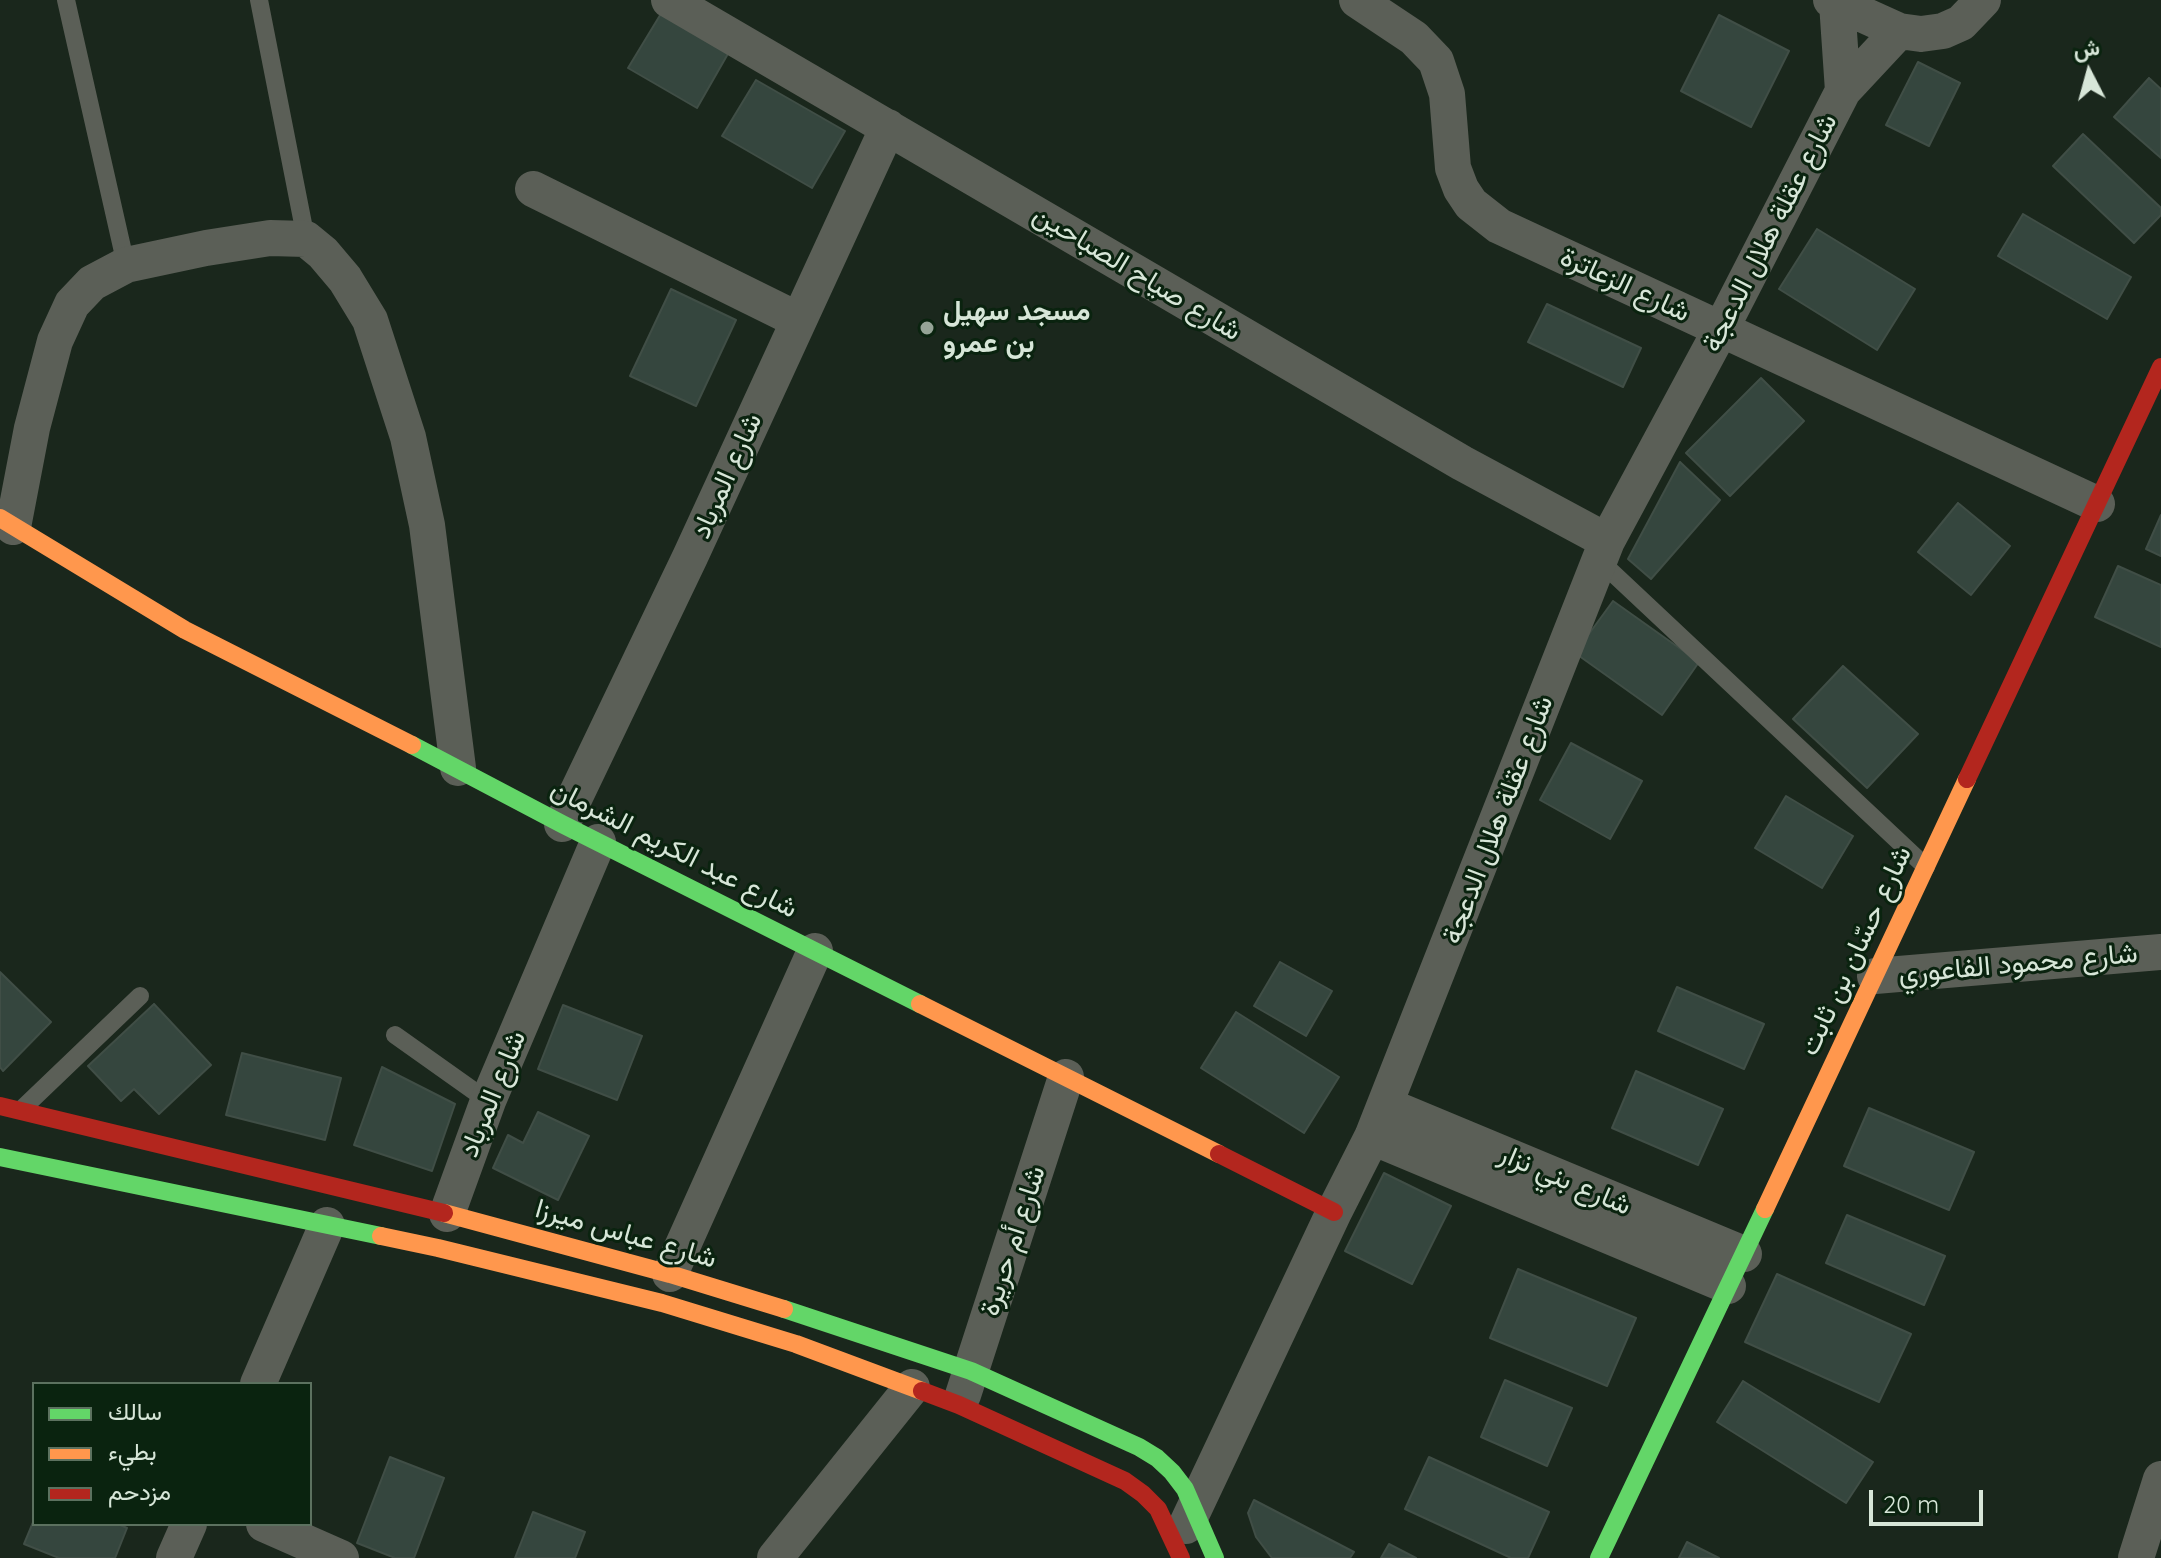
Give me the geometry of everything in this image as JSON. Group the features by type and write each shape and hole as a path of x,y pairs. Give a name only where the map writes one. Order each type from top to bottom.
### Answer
{"street":[{"name":"شارع صياح الصباحين","path":"669,0 1462,463 1604,551"},
{"name":"شارع الزعاترة","path":"1357,0 1414,38 1436,61 1447,94 1453,168 1461,189 1471,204 1499,226 2097,504"},
{"path":"1834,2 1899,31 1921,34 1943,31 1961,23 1983,0"},
{"name":"شارع عقلة هلال الدعجة","path":"1834,2 1843,91"},
{"name":"شارع عقلة هلال الدعجة","path":"1176,1554 1194,1507 1379,1121 1604,551 1843,91 1899,31"},
{"name":"شارع المرباد","path":"562,824 683,572 888,127"},
{"path":"533,189 798,320"},
{"path":"6,522 55,341 72,304 92,283 126,265 206,248 270,238 306,239 345,279 370,320 408,437 427,525 458,768"},
{"name":"شارع حسّان بن ثابت","path":"1599,1558 2161,367"},
{"name":"شارع عبد الكريم الشرمان","path":"6,522 185,630 348,711 562,824 1334,1212"},
{"name":"شارع المرباد","path":"447,1214 488,1101 598,842"},
{"path":"666,1289 815,951"},
{"name":"شارع محمود الفاعوري","path":"1875,976 2161,952"},
{"name":"شارع أم حريرة","path":"959,1405 1066,1077"},
{"name":"شارع عباس ميرزا","path":"0,1106 447,1214 666,1289 796,1344 959,1405 1125,1481 1158,1509 1176,1554"},
{"name":"شارع بني نزار","path":"1379,1121 1744,1254"},
{"name":"شارع بني نزار","path":"1379,1121 1728,1286"},
{"name":"شارع عباس ميرزا","path":"0,1157 438,1248 806,1316 971,1371 1086,1422 1157,1458 1172,1472 1194,1507 1215,1558"},
{"path":"259,1382 327,1225"},
{"path":"775,1558 912,1387"},
{"path":"2136,1558 2161,1479"},
{"path":"174,1558 188,1526"},
{"path":"269,1526 341,1558"}],"lane":[{"path":"66,0 126,265"},
{"path":"259,0 306,239"},
{"path":"1604,551 1926,867"},
{"path":"20,1111 140,996"},
{"path":"395,1035 488,1101"}],"building":[{"path":"662,12 729,52 697,108 628,68"},
{"path":"1719,15 1789,51 1751,127 1681,91"},
{"path":"1918,62 1960,83 1929,146 1886,125"},
{"path":"2149,78 2161,89 2161,158 2114,117"},
{"path":"756,80 845,131 812,188 722,136"},
{"path":"2083,134 2161,208 2161,215 2134,243 2053,166"},
{"path":"2023,214 2131,277 2107,319 1998,256"},
{"path":"1817,229 1915,289 1877,350 1779,289"},
{"path":"671,289 736,320 696,406 630,376"},
{"path":"1547,304 1641,348 1623,387 1528,342"},
{"path":"1761,378 1804,421 1730,496 1686,453"},
{"path":"1680,462 1720,500 1651,579 1628,559"},
{"path":"1958,503 2010,546 1971,595 1918,552"},
{"path":"2161,515 2161,556 2146,549"},
{"path":"2118,566 2161,585 2161,647 2095,617"},
{"path":"1613,601 1699,662 1662,715 1575,653"},
{"path":"1843,666 1918,734 1867,788 1793,719"},
{"path":"1571,743 1642,781 1610,839 1540,800"},
{"path":"1786,796 1853,836 1822,888 1755,848"},
{"path":"1280,962 1332,991 1306,1036 1254,1006"},
{"path":"0,972 51,1022 3,1071 0,1067"},
{"path":"1677,987 1764,1024 1744,1069 1658,1031"},
{"path":"154,1004 211,1065 159,1114 134,1089 121,1101 88,1066"},
{"path":"563,1005 642,1036 617,1100 538,1069"},
{"path":"1236,1012 1339,1077 1304,1133 1201,1068"},
{"path":"242,1053 341,1078 325,1140 226,1115"},
{"path":"382,1067 455,1104 432,1171 354,1145"},
{"path":"1636,1071 1723,1109 1698,1165 1612,1128"},
{"path":"1869,1108 1974,1152 1949,1210 1844,1166"},
{"path":"538,1112 589,1136 558,1200 493,1168 508,1135 523,1143"},
{"path":"1384,1173 1451,1206 1412,1284 1345,1251"},
{"path":"1847,1215 1945,1256 1924,1305 1826,1263"},
{"path":"1518,1269 1636,1318 1607,1386 1490,1338"},
{"path":"1777,1274 1911,1334 1879,1402 1745,1342"},
{"path":"1505,1380 1572,1408 1547,1466 1481,1437"},
{"path":"1743,1381 1873,1462 1846,1503 1717,1422"},
{"path":"390,1457 444,1478 414,1558 395,1558 357,1543"},
{"path":"1429,1457 1549,1512 1528,1558 1511,1558 1405,1509"},
{"path":"1254,1500 1354,1552 1350,1558 1272,1558 1256,1537 1248,1513"},
{"path":"533,1512 585,1532 575,1558 515,1558"},
{"path":"32,1525 127,1528 115,1558 59,1558 24,1544"},
{"path":"1687,1542 1719,1558 1679,1558"},
{"path":"1389,1544 1416,1558 1381,1558"}],"traffic: fast":[{"path":"412,745 920,1004"},
{"path":"0,1157 381,1236"},
{"path":"1599,1558 1765,1209"},
{"path":"784,1309 971,1371 1139,1447 1157,1458 1185,1489 1215,1558"}],"traffic: slow":[{"path":"0,518 185,630 412,745"},
{"path":"1765,1209 1967,779"},
{"path":"920,1004 1219,1154"},
{"path":"444,1213 670,1274 784,1309"},
{"path":"381,1236 662,1303 796,1344 922,1391"}],"traffic: jam":[{"path":"1967,779 2161,367"},
{"path":"0,1106 444,1213"},
{"path":"1219,1154 1334,1212"},
{"path":"922,1391 1125,1481 1158,1509 1181,1558"}],"place":[{"name":"مسجد سهيل بن عمرو","path":"927,328"}]}
